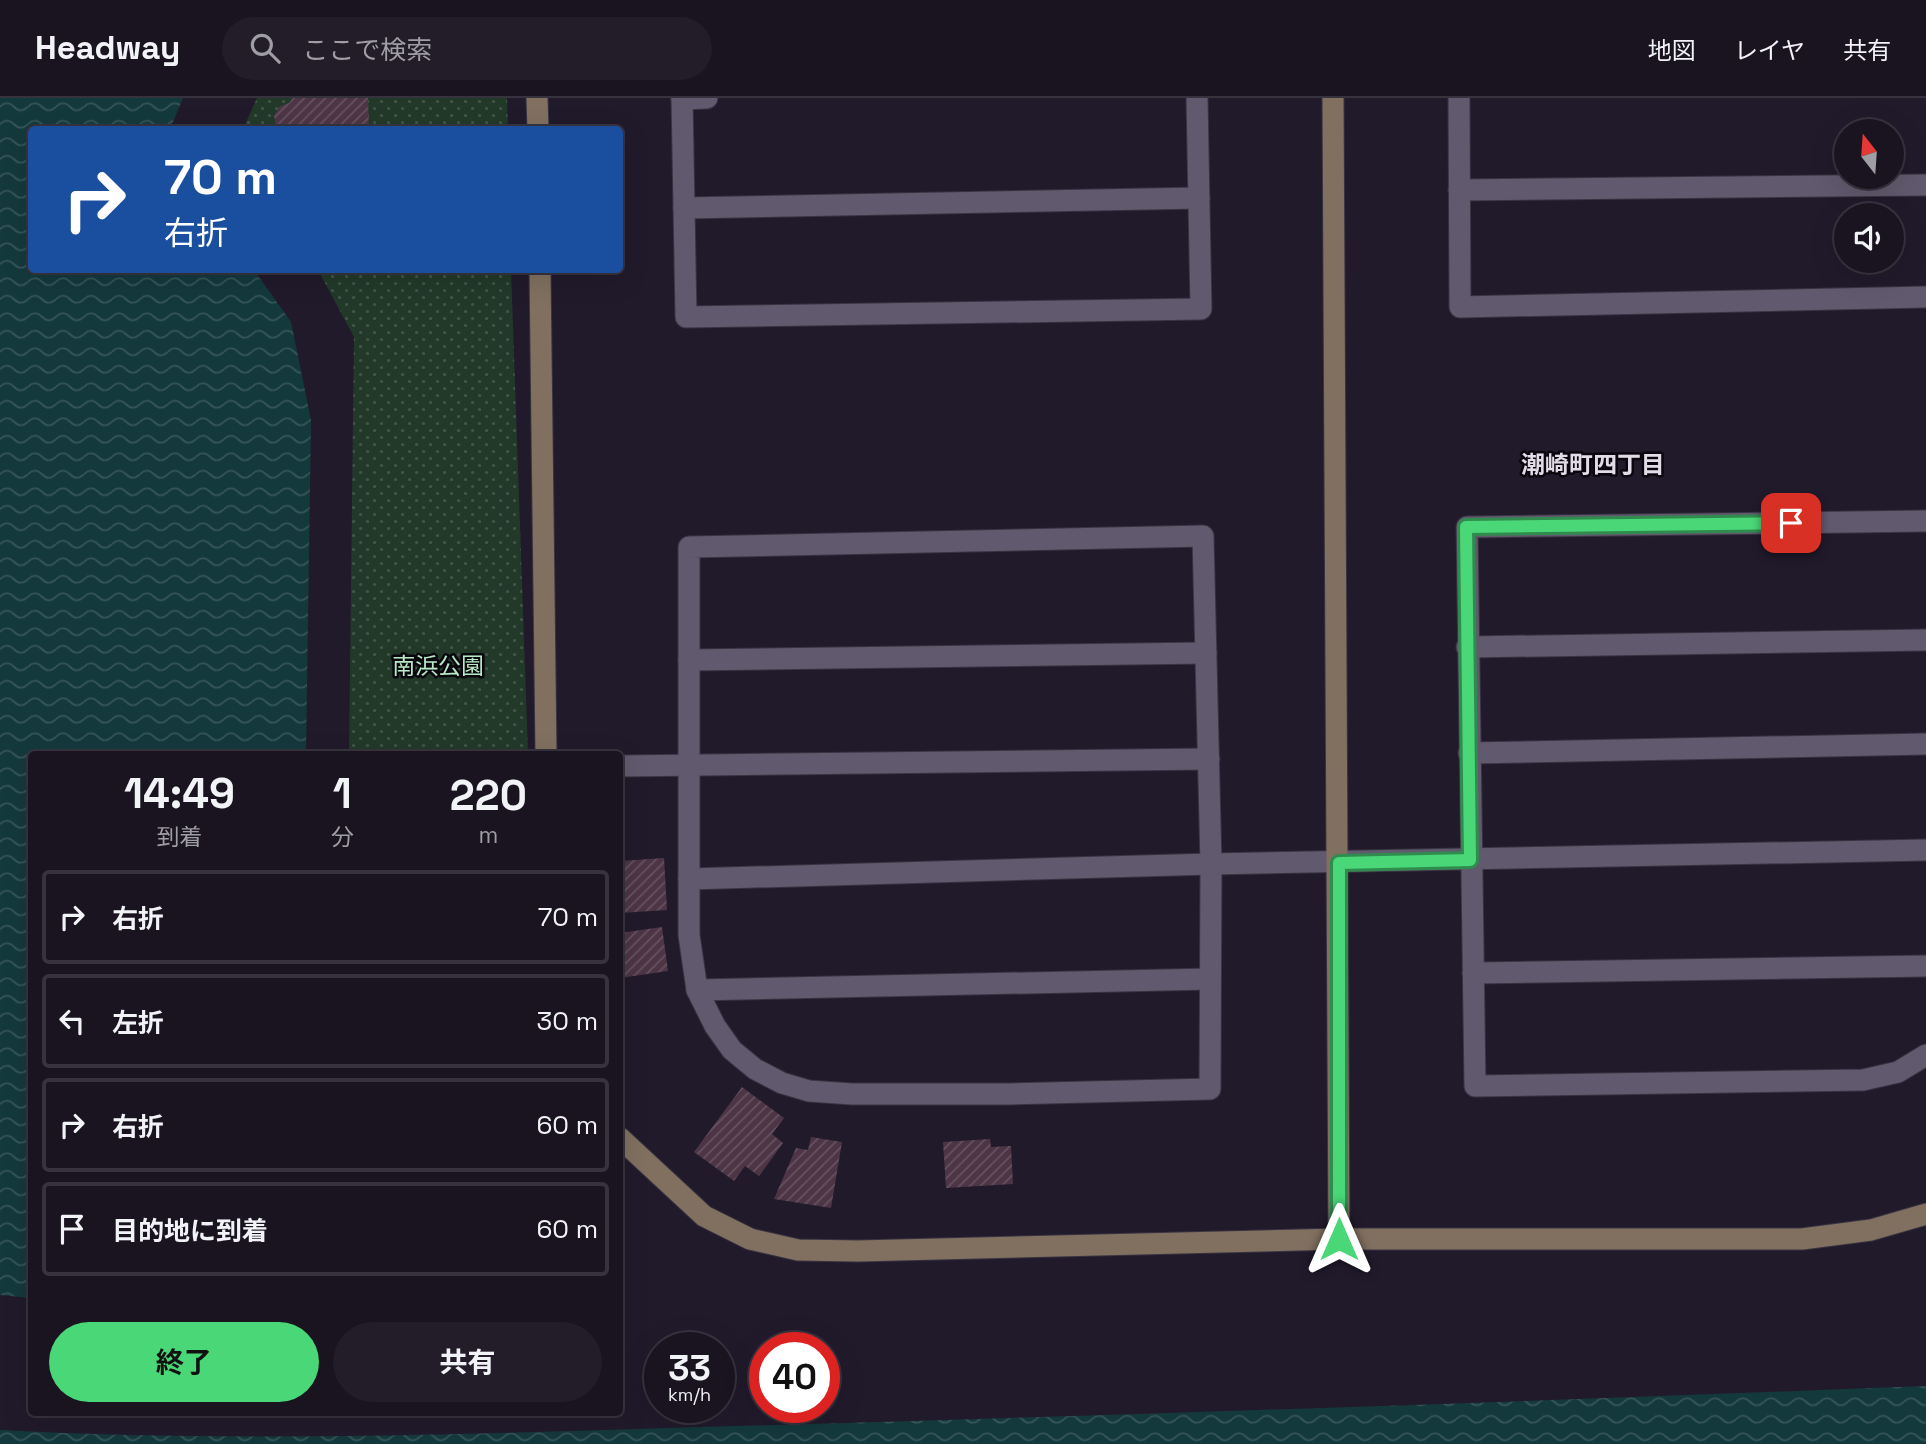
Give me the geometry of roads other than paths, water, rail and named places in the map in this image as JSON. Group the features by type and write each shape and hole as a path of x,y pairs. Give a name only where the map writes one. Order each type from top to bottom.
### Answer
{"street":[{"path":"537,98 538,126"},
{"path":"707,98 682,98 686,317 1201,309 1197,98"},
{"path":"1333,98 1339,1239"},
{"path":"1459,98 1460,307 1926,297"},
{"path":"1459,190 1926,185"},
{"path":"684,208 1199,198"},
{"path":"540,273 547,751"},
{"path":"1926,521 1466,527 1475,1086 1863,1080 1898,1072 1926,1055"},
{"path":"1203,536 1211,864 1210,1089 852,1094 809,1091 782,1083 755,1069 732,1049 715,1026 697,989 689,935 689,660 689,547 1203,536"},
{"path":"1467,647 1926,639"},
{"path":"689,660 1206,653"},
{"path":"1469,753 1926,744"},
{"path":"623,766 1209,759"},
{"path":"689,879 1211,864 1926,850"},
{"path":"1473,973 1926,967"},
{"path":"697,989 1210,979"},
{"path":"623,1141 704,1216 750,1239 798,1250 858,1251 1339,1239 1802,1238 1871,1230 1926,1214"}],"water":[{"path":"0,98 183,98 171,126 28,126 28,273 256,273 291,322 311,420 306,751 28,751 28,1298 0,1295"},
{"path":"1926,1386 1926,1444 0,1444 0,1430 194,1436 484,1433"}],"district":[{"name":"潮崎町四丁目","path":"1593,465"}],"park label":[{"name":"南浜公園","path":"438,666"}]}
